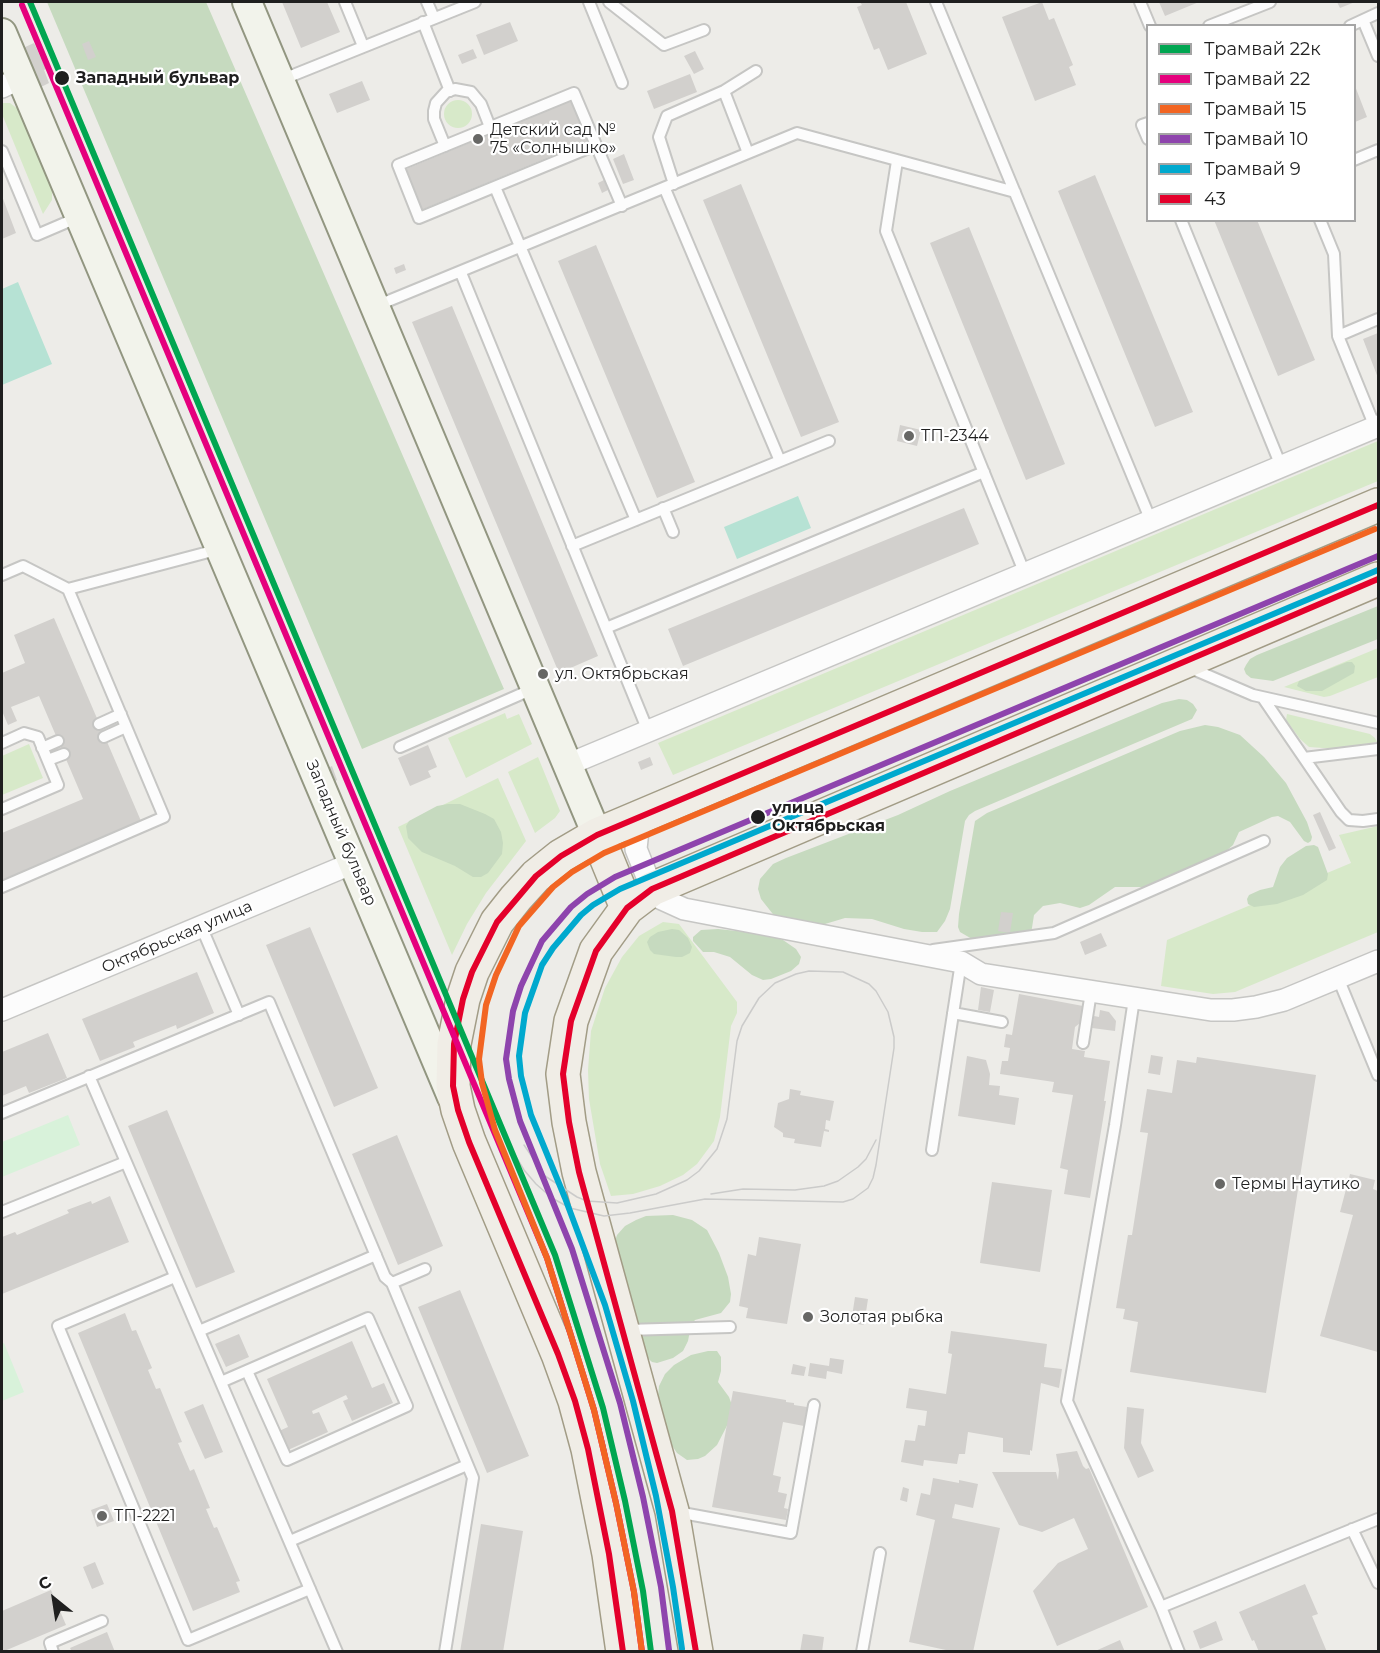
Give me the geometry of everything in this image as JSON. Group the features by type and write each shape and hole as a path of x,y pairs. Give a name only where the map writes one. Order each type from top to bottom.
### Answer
{"main road":[{"path":"458,1110 453,1086 453,1066 458,1020 472,972 497,922 536,876 561,856 597,835 1378,505"},
{"path":"696,1652 672,1511 579,1172 569,1122 563,1074 571,1021 596,951 631,892 1378,579"},
{"path":"597,835 631,892"},
{"name":"Западный бульвар","path":"458,1110 469,1142 558,1354 574,1401 588,1449 606,1542 623,1652"}],"street":[{"path":"248,2 597,835"},
{"name":"Западный бульвар","path":"2,33 11,82 80,217 458,1110"},
{"path":"567,765 1377,426"},
{"path":"645,815 638,830 631,892 662,899 684,909 961,962 981,974 1211,1010 1245,1009 1284,1000 1378,961"},
{"name":"Октябрьская улица","path":"2,1010 353,862"}],"lane":[{"path":"345,2 363,46"},
{"path":"427,2 434,18"},
{"path":"281,80 475,2"},
{"path":"588,2 622,83"},
{"path":"609,2 664,45 704,30"},
{"path":"936,2 1150,521"},
{"path":"1140,2 1149,24"},
{"path":"1213,24 1251,5 1270,2"},
{"path":"1354,24 1378,13"},
{"path":"1363,20 1378,56"},
{"path":"423,22 450,90"},
{"path":"756,71 724,91 667,116 659,137 670,186 780,461"},
{"path":"445,146 434,119 434,111 441,96 450,90 463,89 477,97 490,128"},
{"path":"724,91 748,153"},
{"path":"596,145 419,218 398,165 574,93 622,206"},
{"path":"376,306 797,133 1015,192"},
{"path":"1356,159 1378,150"},
{"path":"2,151 37,235 80,217"},
{"path":"897,161 886,231 1025,574"},
{"path":"495,187 636,519"},
{"path":"1182,222 1281,466"},
{"path":"1321,222 1334,254 1338,336 1377,426"},
{"path":"460,273 648,731"},
{"path":"1338,336 1378,319"},
{"path":"572,546 829,441"},
{"path":"606,628 984,472"},
{"path":"663,508 673,532"},
{"path":"68,589 220,549"},
{"path":"2,575 23,566 68,589 164,817 2,887"},
{"path":"1179,664 1263,698 1378,723"},
{"path":"400,747 536,688"},
{"path":"1263,698 1341,812 1349,820 1363,822 1378,819"},
{"path":"99,724 121,714"},
{"path":"104,736 126,727"},
{"path":"2,743 24,734 38,737 58,785 2,809"},
{"path":"42,747 58,741"},
{"path":"1304,758 1378,749"},
{"path":"48,760 64,754"},
{"path":"912,953 1054,933 1264,842"},
{"path":"201,926 239,1015"},
{"path":"932,1150 961,962"},
{"path":"1338,978 1378,1074"},
{"path":"1083,1044 1091,992"},
{"path":"1134,999 1115,1125 1067,1401 1161,1607 1179,1652"},
{"path":"2,1113 269,1002 385,1277 392,1283 472,1478 445,1652"},
{"path":"953,1014 1002,1022"},
{"path":"89,1076 337,1652"},
{"path":"2,1212 126,1162"},
{"path":"199,1331 376,1255"},
{"path":"392,1283 425,1269"},
{"path":"175,1277 58,1326 188,1640 310,1589"},
{"path":"221,1382 246,1371 368,1318 407,1406 287,1460 246,1371"},
{"path":"622,1330 730,1327"},
{"path":"672,1511 791,1533 814,1405"},
{"path":"290,1541 467,1465"},
{"path":"1161,1607 1378,1519"},
{"path":"1352,1529 1378,1583"},
{"path":"862,1652 880,1553"},
{"path":"53,1652 50,1643 102,1621"}],"green space":[{"path":"47,2 206,2 504,689 362,749"},
{"path":"458,100 468,104 472,114 468,124 458,128 448,124 444,114 448,104"},
{"path":"2,103 10,103 18,109 52,188 52,200 43,214 2,114"},
{"path":"18,282 52,364 2,385 2,289"},
{"path":"1378,441 1378,481 673,775 658,743"},
{"path":"798,496 811,528 737,559 724,527"},
{"path":"1378,606 1378,639 1273,681 1251,678 1246,674 1244,669 1246,665 1257,655"},
{"path":"1378,648 1378,677 1324,697 1284,687"},
{"path":"1352,662 1355,666 1354,673 1322,691 1306,691 1297,686 1299,681"},
{"path":"1179,699 1187,700 1197,710 1192,719 969,815 965,821 950,909 937,932 904,929 872,919 845,918 825,924 797,924 776,918 761,899 758,889 760,879 773,864 898,815 1162,703"},
{"path":"505,713 507,719 519,714 532,744 466,778 448,738"},
{"path":"1287,714 1370,734 1377,742 1337,749 1309,747 1286,720"},
{"path":"1205,725 1240,735 1264,757 1286,783 1307,822 1312,837 1311,841 1308,843 1304,841 1290,822 1278,816 1272,817 1239,832 1233,845 1224,853 1148,887 1115,887 1089,905 1080,908 1060,903 1043,906 1034,915 1031,934 999,943 972,939 960,932 959,914 975,821 987,813 1180,731"},
{"path":"29,744 43,778 2,795 2,756"},
{"path":"538,757 560,811 555,818 535,833 508,772"},
{"path":"498,778 526,841 486,893 452,955 398,827"},
{"path":"460,804 485,814 494,819 501,832 502,854 488,873 481,877 473,877 455,866 422,852 408,838 406,826 409,821 437,806"},
{"path":"1378,826 1378,932 1235,992 1213,994 1161,986 1167,940 1351,863 1339,835"},
{"path":"1306,846 1318,847 1328,874 1327,880 1303,895 1277,904 1254,907 1248,904 1249,895 1273,887 1280,867 1287,858"},
{"path":"663,922 679,924 737,1002 737,1013 731,1026 720,1117 714,1141 697,1164 683,1175 660,1186 633,1194 611,1196 600,1164 589,1099 588,1070 591,1031 605,988 622,957 639,936"},
{"path":"718,929 765,934 783,940 796,949 801,957 799,964 791,971 763,980 752,975 730,957 714,952 703,952 693,941 693,937 701,930"},
{"path":"679,930 688,938 692,947 690,953 682,957 654,954 647,942 650,937 658,932"},
{"path":"68,1115 80,1145 2,1177 2,1142"},
{"path":"673,1215 692,1220 707,1230 728,1277 731,1294 730,1302 721,1313 695,1320 691,1325 688,1341 683,1351 673,1358 657,1363 652,1362 643,1354 615,1241 625,1226 636,1220 646,1216"},
{"path":"4,1343 24,1392 2,1401 2,1344"},
{"path":"717,1351 721,1357 718,1382 729,1397 733,1408 731,1418 717,1445 705,1456 687,1460 677,1453 663,1432 657,1405 659,1386 665,1374 674,1365 691,1355"}],"building":[{"path":"282,2 327,2 340,32 301,48"},
{"path":"860,2 906,2 927,54 888,70 879,48 874,50 857,7 862,5"},
{"path":"1042,2 1049,20 1054,18 1073,65 1069,67 1076,85 1035,101 1002,17"},
{"path":"1159,2 1199,2 1165,16"},
{"path":"1337,2 1355,2 1340,8"},
{"path":"510,22 518,41 484,55 476,35"},
{"path":"89,41 96,57 88,60 82,44"},
{"path":"34,43 46,69 44,70 49,83 41,87 23,48"},
{"path":"473,49 477,58 462,64 458,55"},
{"path":"695,51 704,69 694,74 684,56"},
{"path":"690,74 697,92 654,109 647,91"},
{"path":"362,81 370,100 337,113 329,94"},
{"path":"1356,89 1367,117 1356,122"},
{"path":"573,100 590,140 421,210 404,170"},
{"path":"624,154 634,180 623,184 613,159"},
{"path":"1095,175 1193,412 1155,427 1058,191"},
{"path":"604,180 608,190 602,193 598,183"},
{"path":"741,184 839,422 801,437 703,200"},
{"path":"2,196 16,233 2,239"},
{"path":"1215,222 1258,222 1315,360 1278,376"},
{"path":"969,227 1065,464 1026,480 930,243"},
{"path":"596,245 695,482 657,498 558,261"},
{"path":"404,264 406,270 396,274 394,268"},
{"path":"452,306 598,656 559,673 412,322"},
{"path":"1378,333 1378,378 1363,339"},
{"name":"ТП-2344","path":"900,425 921,430 917,446 897,441"},
{"path":"964,508 979,544 683,666 668,629"},
{"path":"54,618 141,821 2,881 2,833 83,799 39,696 11,707 17,721 8,725 2,711 2,673 25,663 14,635"},
{"path":"428,745 437,767 428,771 431,777 410,786 398,758"},
{"path":"650,757 653,765 641,770 638,762"},
{"path":"332,766 337,780 334,782 328,768"},
{"path":"1320,812 1336,848 1329,851 1313,815"},
{"path":"1001,912 1013,913 1010,933 998,931"},
{"path":"310,927 378,1088 334,1107 266,945"},
{"path":"1101,933 1107,946 1085,955 1080,942"},
{"path":"197,972 214,1013 177,1029 176,1025 133,1042 135,1047 100,1061 82,1019"},
{"path":"981,987 994,990 990,1012 978,1010"},
{"path":"1019,994 1083,1006 1080,1023 1075,1027 1072,1049 1085,1051 1084,1057 1110,1061 1104,1101 1106,1101 1090,1198 1064,1194 1068,1170 1060,1168 1073,1095 1052,1092 1054,1082 1000,1074 1002,1061 1008,1061 1010,1048 1004,1047 1006,1034 1012,1035"},
{"path":"1100,1010 1109,1012 1116,1021 1115,1031 1092,1028 1094,1016 1099,1017"},
{"path":"48,1033 67,1078 29,1093 26,1086 2,1096 2,1052"},
{"path":"1151,1055 1163,1057 1160,1075 1148,1073"},
{"path":"967,1056 986,1060 990,1074 989,1085 1000,1086 999,1095 1019,1098 1015,1125 958,1116"},
{"name":"Термы Наутико","path":"1197,1057 1316,1075 1266,1393 1130,1372 1138,1322 1123,1319 1125,1309 1116,1308 1128,1235 1132,1235 1148,1133 1140,1132 1147,1089 1172,1093 1177,1060 1196,1063"},
{"path":"790,1089 801,1091 800,1095 834,1101 830,1121 826,1120 825,1129 829,1132 824,1131 821,1147 794,1143 795,1139 783,1137 783,1133 774,1127 778,1103 789,1099"},
{"path":"167,1110 235,1272 196,1288 128,1126"},
{"path":"397,1135 443,1246 398,1265 352,1154"},
{"path":"1350,1174 1375,1180 1373,1189 1378,1191 1378,1352 1320,1336 1353,1215 1340,1212"},
{"path":"992,1182 1052,1190 1040,1272 980,1263"},
{"path":"110,1196 129,1242 2,1294 2,1237 15,1232 17,1235 69,1213 67,1210 91,1201 92,1204"},
{"path":"759,1237 801,1244 787,1324 746,1318 748,1308 739,1306 748,1254 756,1256"},
{"path":"460,1290 529,1456 487,1473 418,1307"},
{"path":"855,1297 868,1299 864,1325 851,1323"},
{"path":"125,1313 132,1331 136,1330 152,1368 148,1370 156,1389 160,1388 182,1442 178,1443 190,1471 194,1469 210,1508 206,1509 214,1528 217,1527 240,1581 236,1582 240,1592 193,1611 78,1333"},
{"path":"951,1331 1047,1344 1044,1367 1062,1369 1059,1388 1041,1383 1030,1455 1003,1452 1003,1438 968,1432 965,1454 959,1454 957,1464 924,1460 923,1466 901,1462 905,1440 915,1441 918,1425 925,1426 927,1411 906,1408 909,1388 946,1394 952,1354 948,1353"},
{"path":"239,1334 249,1357 226,1367 215,1344"},
{"path":"352,1341 372,1388 384,1383 393,1403 352,1421 343,1401 348,1399 346,1395 312,1411 313,1414 319,1412 328,1432 288,1450 279,1431 288,1427 267,1379"},
{"path":"830,1358 844,1360 842,1374 827,1371 826,1379 808,1376 810,1363 829,1366"},
{"path":"793,1364 806,1367 804,1376 791,1374"},
{"path":"733,1391 786,1400 794,1405 807,1407 804,1426 783,1422 773,1475 781,1477 778,1492 787,1494 784,1508 788,1509 786,1520 712,1507"},
{"path":"203,1404 223,1452 205,1459 184,1412"},
{"path":"1127,1407 1144,1409 1141,1443 1154,1471 1138,1478 1124,1448"},
{"path":"1077,1451 1083,1466 1086,1469 1089,1468 1148,1607 1057,1646 1033,1591 1058,1563 1088,1549 1074,1518 1042,1532 1019,1525 992,1472 1056,1472 1058,1480 1056,1454"},
{"path":"933,1478 978,1484 973,1508 955,1504 952,1518 1000,1528 973,1652 955,1652 909,1642 935,1520 916,1515 921,1493 930,1495"},
{"path":"903,1487 909,1489 907,1502 900,1500"},
{"name":"ТП-2221","path":"107,1504 114,1521 97,1527 91,1510"},
{"path":"481,1524 523,1531 503,1652 460,1652"},
{"path":"95,1562 104,1584 92,1589 83,1567"},
{"path":"1305,1584 1318,1614 1312,1616 1327,1652 1259,1652 1239,1612"},
{"path":"51,1590 66,1625 2,1652 2,1611"},
{"path":"1216,1621 1223,1640 1200,1649 1193,1631"},
{"path":"107,1632 115,1652 72,1652 70,1648"},
{"path":"803,1634 824,1637 822,1652 800,1652"},
{"path":"1120,1640 1125,1652 1093,1652"}],"tram line":[{"name":"22к","path":"30,2 555,1255 603,1408 643,1591 651,1652"},
{"name":"22","path":"22,5 547,1258 594,1410 634,1592 642,1652"},
{"name":"15","path":"642,1652 634,1592 594,1410 547,1258 495,1130 482,1083 479,1059 486,1005 496,975 519,926 553,887 572,872 604,853 1375,529"},
{"name":"10","path":"669,1650 661,1587 643,1497 620,1403 572,1249 520,1121 509,1079 506,1059 513,1011 521,986 542,941 571,907 615,877 1378,556"},
{"name":"9","path":"682,1649 656,1496 633,1401 605,1305 531,1115 521,1076 519,1056 525,1013 542,965 581,915 620,889 1378,570"},
{"path":"512,1150 524,1170 552,1198 570,1208 604,1216 705,1199 843,1202 853,1199 868,1188 876,1165 894,1048 894,1037 888,1012 876,991 869,984 843,972 809,971 775,983 759,998 742,1026 737,1041 727,1119 717,1149 699,1171 687,1180 656,1194 617,1203 587,1201 545,1176 524,1145"},
{"path":"711,1194 743,1189 795,1190 824,1186 838,1181 858,1167 866,1159 876,1140"}],"transit line":[{"name":"43","path":"623,1652 609,1554 588,1449 575,1401 558,1354 469,1142 453,1086 454,1044 463,999 472,972 497,922 536,876 561,856 597,835 1378,505"},
{"name":"43","path":"696,1652 672,1511 579,1172 569,1122 563,1074 571,1021 596,951 627,908 652,889 1378,579"}],"place":[{"name":"Западный бульвар","path":"62,78"},
{"name":"Детский сад № 75 «Солнышко»","path":"478,139"},
{"name":"ТП-2344","path":"909,436"},
{"name":"ул. Октябрьская","path":"543,674"},
{"name":"улица Октябрьская","path":"758,817"},
{"name":"Термы Наутико","path":"1220,1184"},
{"name":"Золотая рыбка","path":"808,1317"},
{"name":"ТП-2221","path":"102,1516"}]}
